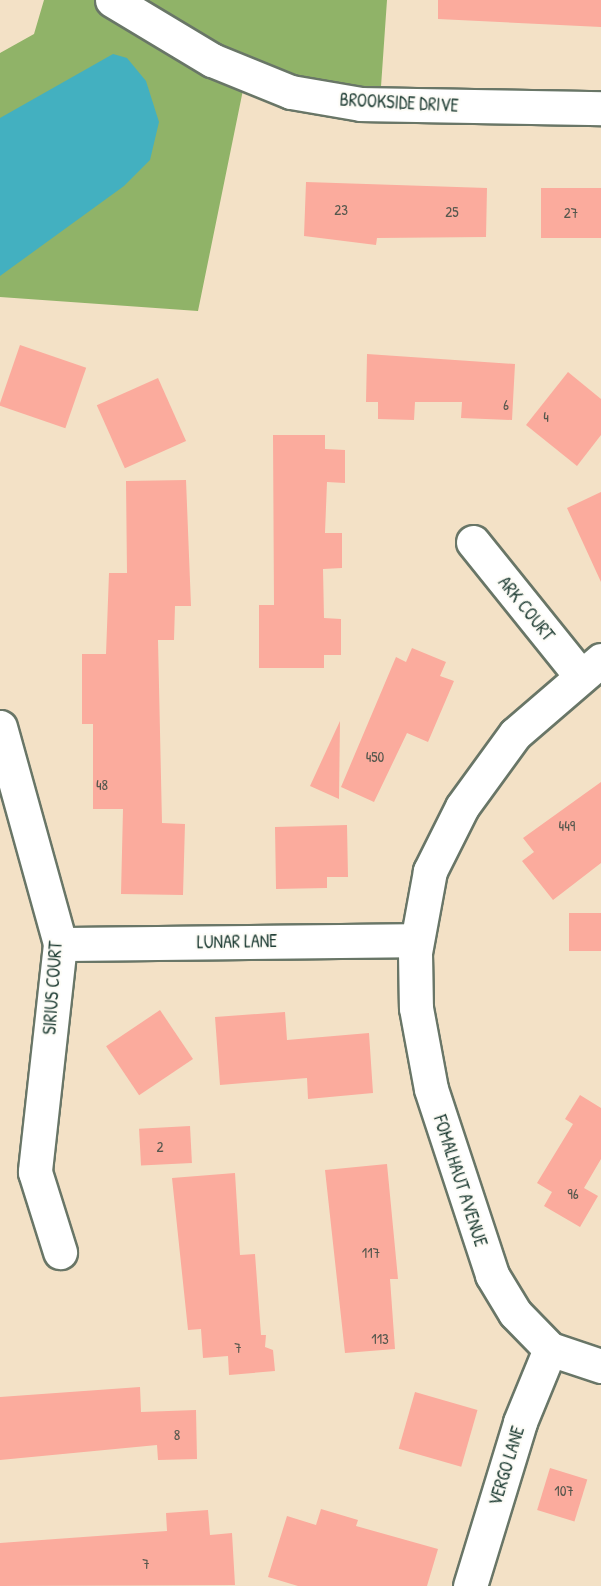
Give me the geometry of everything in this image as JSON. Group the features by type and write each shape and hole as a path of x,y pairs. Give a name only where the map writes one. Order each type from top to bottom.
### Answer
{"street":[{"name":"BROOKSIDE DRIVE","path":"112,0 212,60 291,92 361,104 601,108"},
{"name":"ARK COURT","path":"473,542 590,668"},
{"name":"FOMALHAUT AVENUE","path":"550,1349 500,1291 444,1136 419,1029 414,940 430,871 462,807 515,734 590,668"},
{"name":"SIRIUS COURT","path":"0,726 60,944 35,1172 60,1252"},
{"name":"LUNAR LANE","path":"60,944 414,940"},
{"path":"550,1349 601,1366"},
{"name":"VERGO LANE","path":"470,1586 520,1422 550,1349"}],"green space":[{"path":"44,0 387,0 380,101 244,85 198,311 0,297 0,53 34,34"}],"water":[{"path":"113,54 127,58 146,81 159,122 150,160 124,186 0,276 0,118"}],"building":[{"path":"438,0 601,0 601,27 438,19"},
{"path":"306,182 487,188 486,237 377,238 376,245 304,236"},
{"path":"541,188 601,188 601,238 541,238"},
{"path":"20,345 86,368 65,428 0,406"},
{"path":"367,354 515,364 512,420 461,418 462,402 415,402 414,420 378,419 378,402 366,402"},
{"path":"568,372 601,399 601,435 577,466 526,425"},
{"path":"158,378 186,441 125,468 97,405"},
{"path":"273,435 325,435 325,449 345,450 345,483 327,482 325,533 342,533 342,568 323,569 324,618 341,619 341,655 324,655 324,668 259,668 259,605 274,605"},
{"path":"186,480 191,606 175,606 174,640 158,640 162,823 185,824 183,895 121,894 123,809 93,809 93,724 82,724 82,654 106,654 109,573 127,573 126,481"},
{"path":"601,492 601,582 567,508"},
{"path":"412,648 446,662 440,676 454,681 428,742 407,733 374,802 341,787 396,657 406,662"},
{"path":"340,721 339,799 310,786"},
{"path":"601,782 601,863 553,900 522,861 534,852 523,838"},
{"path":"347,825 348,877 327,877 327,888 276,889 275,827"},
{"path":"569,913 601,913 601,951 569,951"},
{"path":"160,1010 193,1059 139,1095 106,1046"},
{"path":"285,1012 287,1040 369,1033 373,1093 308,1099 307,1078 220,1085 215,1017"},
{"path":"580,1095 601,1108 601,1159 584,1188 598,1196 580,1227 544,1206 552,1192 537,1183 573,1124 565,1119"},
{"path":"190,1126 192,1163 141,1166 139,1129"},
{"path":"387,1164 398,1279 390,1279 395,1349 345,1353 325,1170"},
{"path":"235,1173 240,1255 255,1254 261,1335 266,1335 265,1347 273,1350 275,1371 229,1375 228,1356 203,1358 201,1329 188,1330 172,1178"},
{"path":"140,1387 141,1412 196,1410 197,1459 158,1460 157,1445 0,1460 0,1397"},
{"path":"415,1392 477,1410 461,1467 399,1449"},
{"path":"550,1468 587,1479 574,1521 537,1510"},
{"path":"321,1509 358,1520 356,1526 438,1549 427,1586 298,1586 268,1577 287,1516 316,1525"},
{"path":"208,1510 210,1535 232,1533 235,1585 0,1586 0,1543 167,1531 166,1513"}]}
